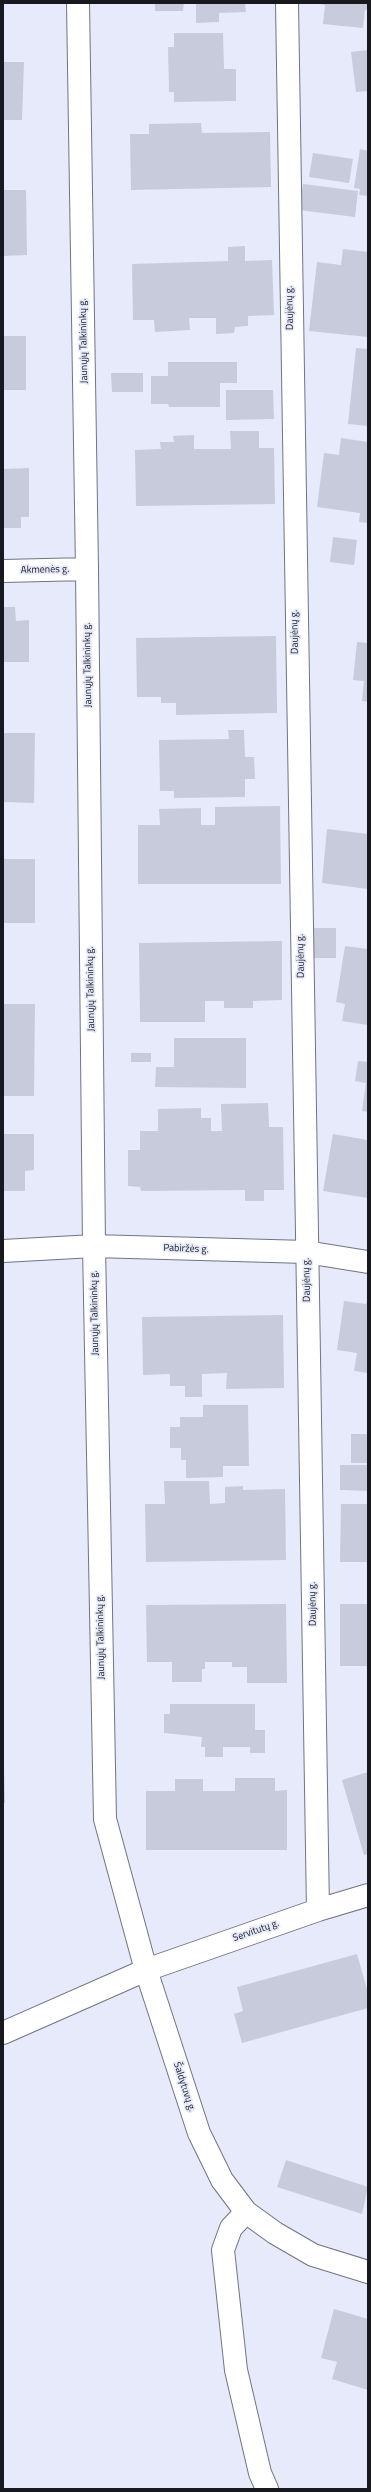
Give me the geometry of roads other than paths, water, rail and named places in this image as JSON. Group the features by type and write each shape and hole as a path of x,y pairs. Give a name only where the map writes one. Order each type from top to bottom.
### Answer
{"street":[{"name":"Jaunųjų Talkininkų g.","path":"78,3 87,569 94,1246 105,1819 146,1970"},
{"name":"Daujėnų g.","path":"286,3 318,1910"},
{"name":"Akmenės g.","path":"3,571 87,569"},
{"name":"Pabiržės g.","path":"3,1251 94,1246 306,1252 368,1262"},
{"name":"Servitutų g.","path":"146,1970 318,1910 368,1895"},
{"path":"3,2033 146,1970"},
{"name":"Šaldytuvų g.","path":"146,1970 199,2133 222,2180 246,2212 275,2233 313,2255 368,2272"},
{"path":"246,2212 231,2228 223,2250 236,2370 260,2473 267,2489"}]}
